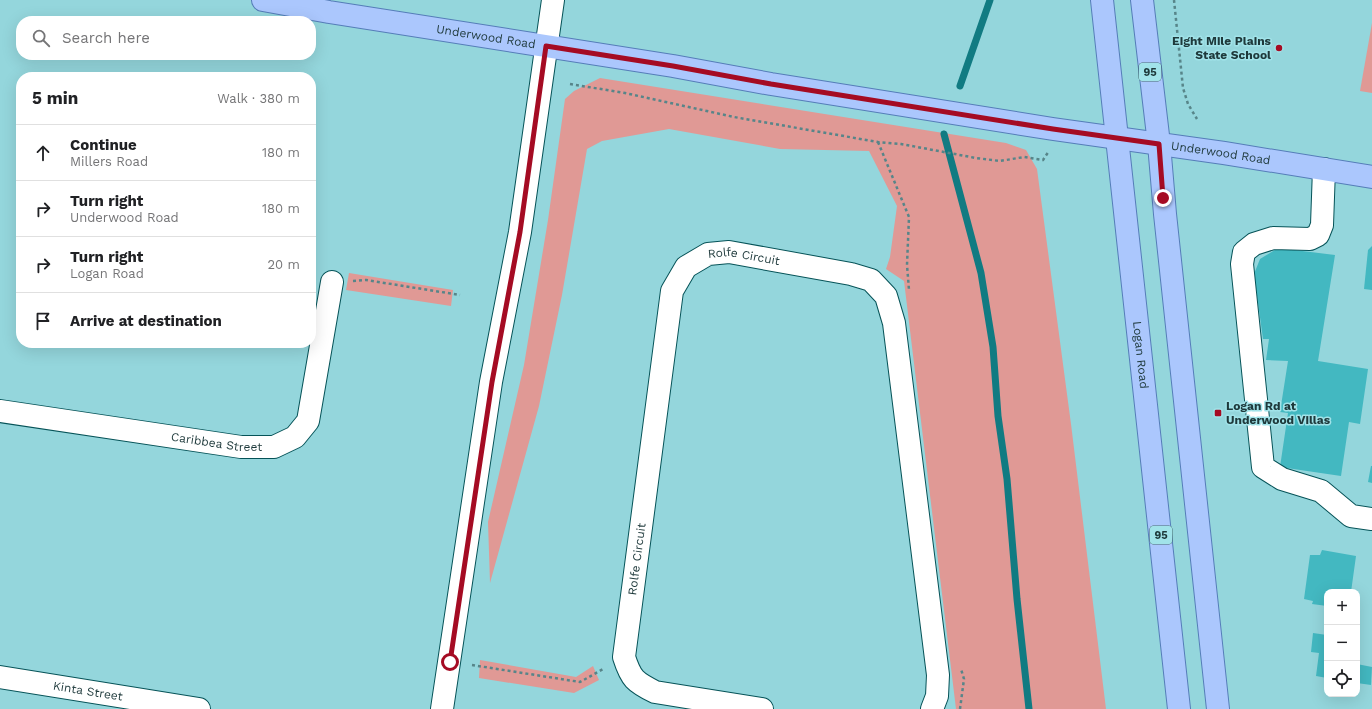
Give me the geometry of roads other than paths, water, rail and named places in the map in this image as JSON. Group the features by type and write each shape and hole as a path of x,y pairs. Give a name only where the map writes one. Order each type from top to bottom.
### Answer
{"main road":[{"name":"Underwood Road","path":"263,0 673,66 771,84 1372,177"},
{"name":"Logan Road","path":"1102,0 1179,709"},
{"name":"95","path":"1142,0 1159,144 1164,209 1218,709"}],"street":[{"path":"442,709 492,382 520,232 553,0"},
{"path":"1324,169 1322,225 1318,235 1310,239 1273,238 1254,244 1244,252 1242,264 1263,467 1282,479 1321,491 1351,516 1372,519"},
{"name":"Rolfe Circuit","path":"762,709 655,692 639,684 629,672 624,657 672,291 686,267 708,254 729,252 851,274 872,280 886,296 894,323 938,675 937,696 932,709"},
{"name":"Caribbea Street","path":"0,411 241,447 274,447 296,437 308,421 332,282"},
{"name":"Kinta Street","path":"0,678 199,709"}],"waterway":[{"path":"960,86 990,0"},
{"path":"944,134 981,273 993,347 998,416 1007,479 1017,599 1029,709"}],"place":[{"name":"Eight Mile Plains State School","path":"1279,48"},
{"name":"Logan Rd at Underwood Villas","path":"1218,413"}]}
